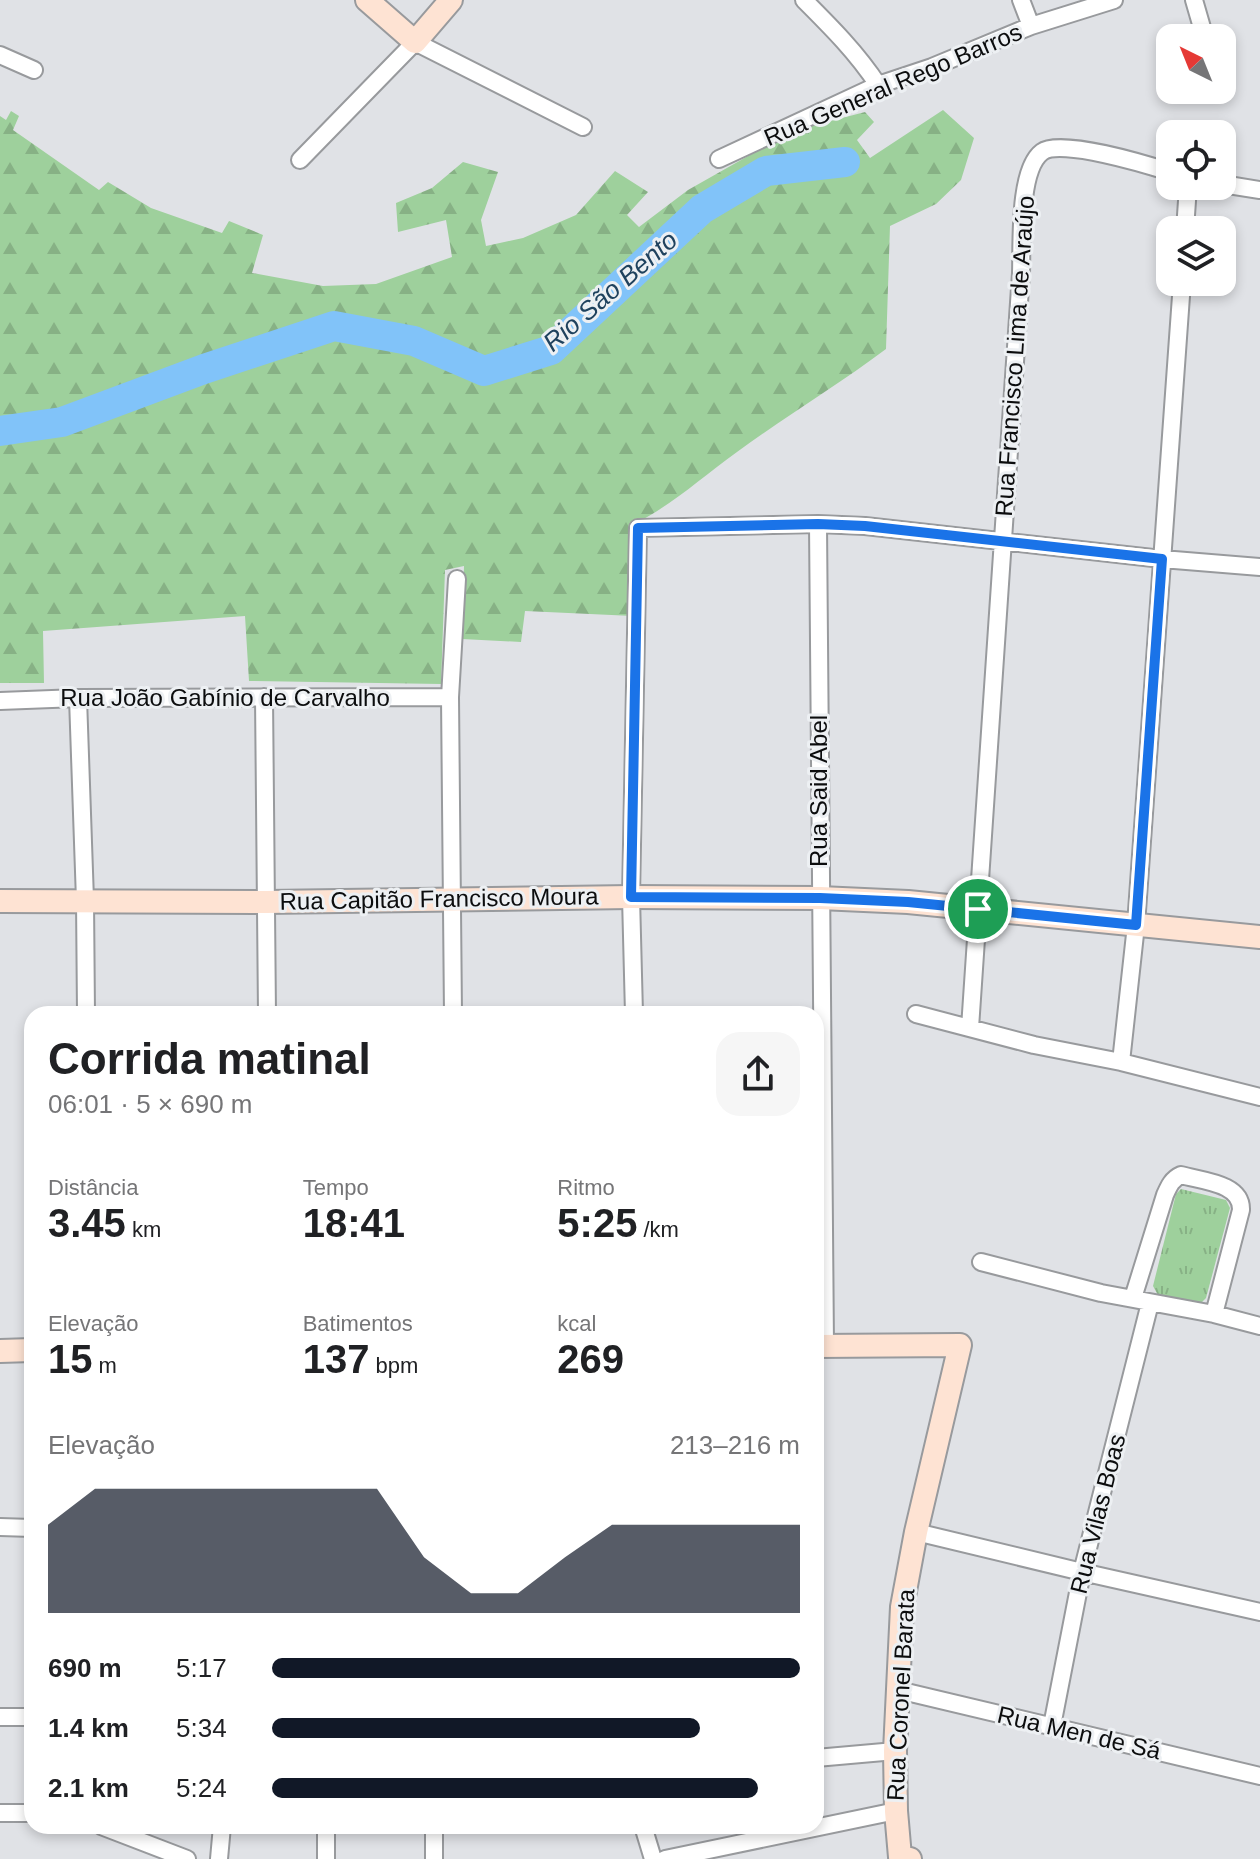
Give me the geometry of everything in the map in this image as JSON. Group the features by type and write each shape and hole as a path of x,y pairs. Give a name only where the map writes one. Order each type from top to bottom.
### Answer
{"main road":[{"path":"367,0 415,42 451,0"},
{"name":"Rua Capitão Francisco Moura","path":"0,901 820,898 908,902 1260,937"},
{"name":"Rua Coronel Barata","path":"824,1346 960,1345 916,1532 902,1607 895,1751 896,1811 903,1858"},
{"path":"0,1351 24,1350"}],"street":[{"path":"804,0 849,46 878,85"},
{"path":"1021,0 1031,26"},
{"name":"Rua General Rego Barros","path":"719,159 878,85 932,67 1031,26 1114,0"},
{"path":"1194,0 1201,24"},
{"path":"300,160 415,42 583,127"},
{"path":"0,55 34,70"},
{"name":"Rua Francisco Lima de Araújo","path":"970,1028 1026,185 1034,162 1042,152 1051,148 1129,159 1156,168"},
{"path":"1236,186 1260,190"},
{"path":"1121,1062 1136,925 1181,296"},
{"path":"634,1006 631,897 638,528 818,524 865,526 1260,567"},
{"name":"Rua Said Abel","path":"818,524 820,1006"},
{"path":"453,1006 450,697 457,579"},
{"path":"264,697 267,1006"},
{"name":"Rua João Gabínio de Carvalho","path":"0,701 450,697"},
{"path":"78,698 86,1006"},
{"path":"916,1014 1034,1045 1121,1062 1260,1097"},
{"path":"1133,1298 1165,1195 1170,1184 1181,1175 1230,1188 1241,1202 1214,1314"},
{"path":"981,1262 1101,1293 1214,1314 1260,1326"},
{"name":"Rua Vilas Boas","path":"1052,1726 1082,1572 1150,1303"},
{"path":"0,1527 24,1528"},
{"path":"916,1532 1260,1612"},
{"name":"Rua Men de Sá","path":"898,1690 1260,1776"},
{"path":"0,1717 24,1717"},
{"path":"824,1757 895,1751"},
{"path":"824,1826 896,1811"},
{"path":"0,1813 24,1813"},
{"path":"122,1834 187,1859"},
{"path":"219,1859 221,1834"},
{"path":"326,1834 326,1859"},
{"path":"434,1834 434,1859"},
{"path":"645,1834 653,1859"},
{"path":"665,1859 785,1834"}],"green space":[{"path":"943,110 974,138 961,180 936,204 890,226 886,349 636,523 633,616 525,611 521,642 462,639 464,566 445,570 441,684 249,681 245,616 43,631 44,683 0,683 0,116 6,120 11,111 19,116 13,130 99,190 108,182 151,208 222,233 229,221 263,235 252,273 323,286 376,284 452,257 446,220 398,232 396,203 432,188 463,162 498,172 481,220 486,246 523,238 576,215 615,171 648,192 627,215 639,227 688,190 792,131 865,112 874,122 857,140 870,158"},
{"path":"1181,1189 1226,1200 1230,1208 1206,1298 1198,1306 1159,1297 1153,1286 1176,1194"}],"waterway":[{"name":"Rio São Bento","path":"0,431 62,422 204,369 334,326 414,341 484,371 551,350 702,209 766,171 845,162"}],"route":[{"path":"818,524 865,526 1162,559 1136,925 978,909 820,898 631,897 638,528 818,524"}]}
